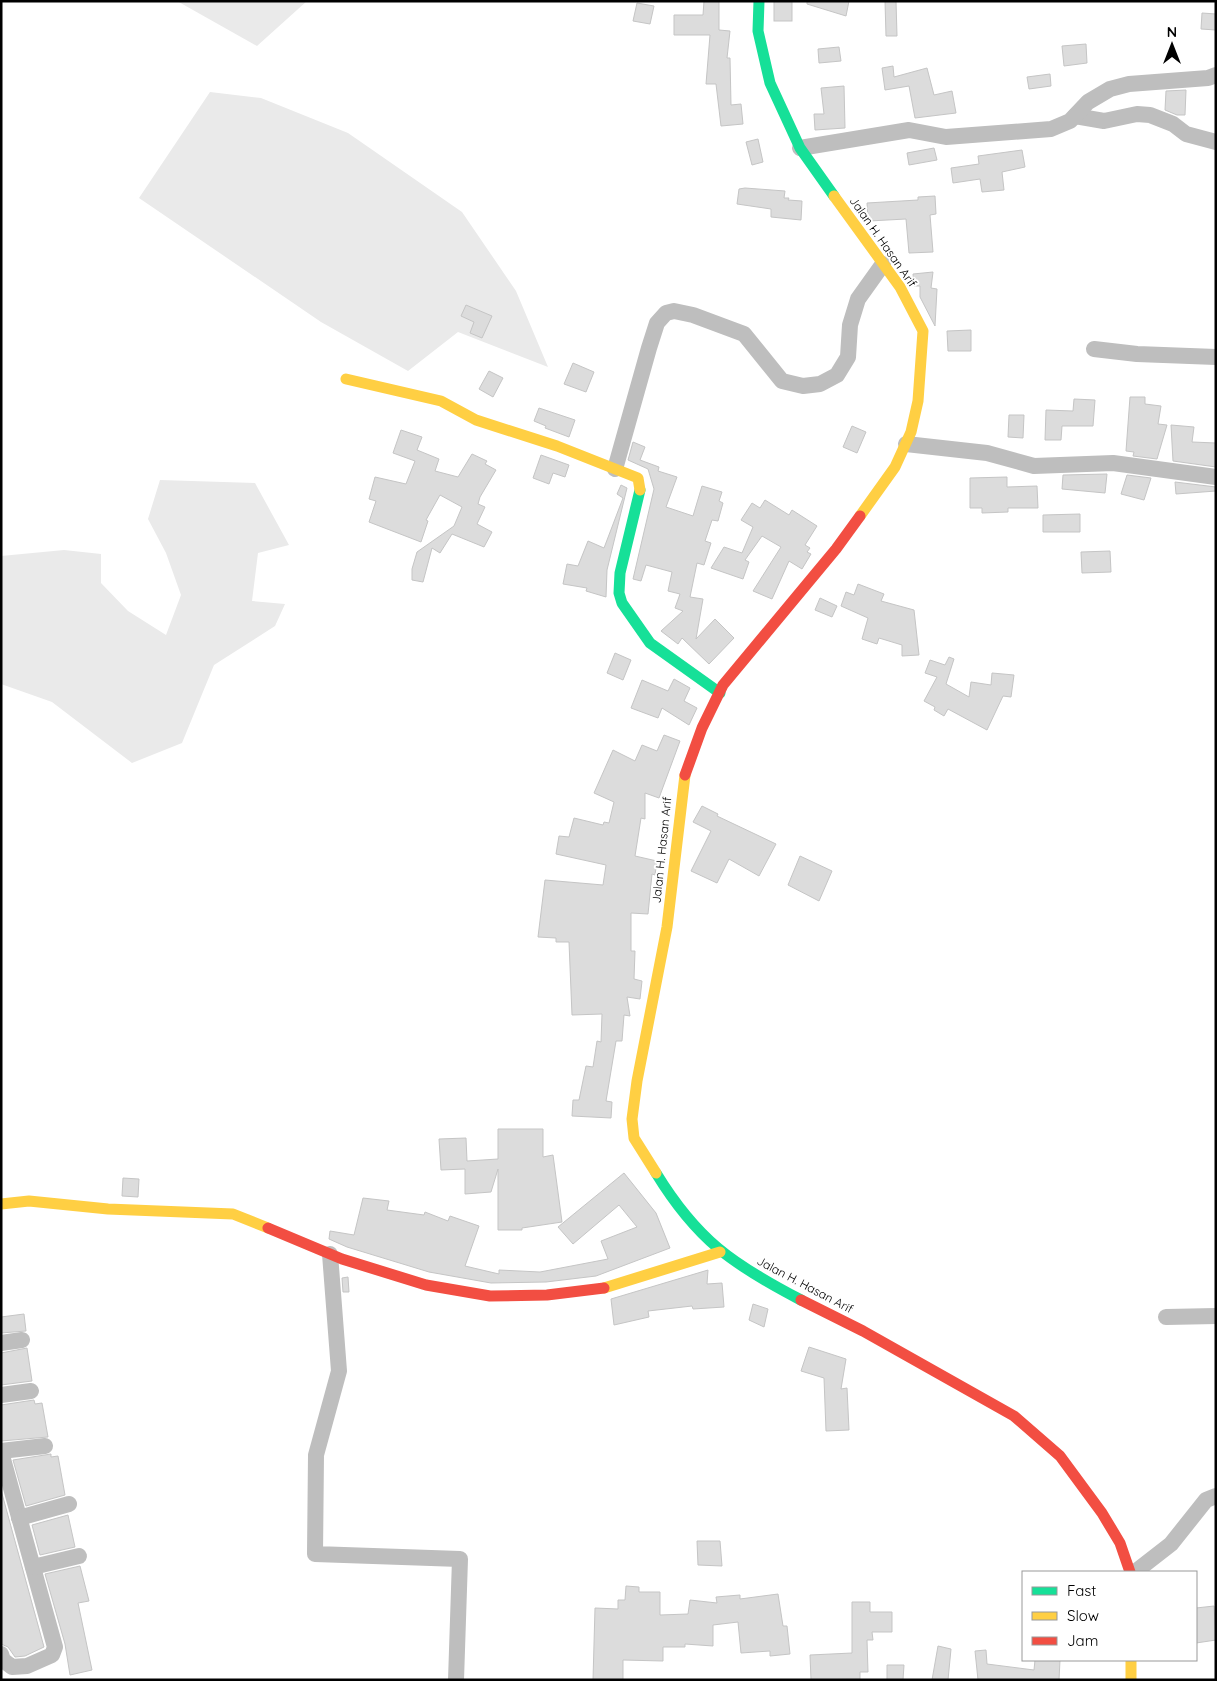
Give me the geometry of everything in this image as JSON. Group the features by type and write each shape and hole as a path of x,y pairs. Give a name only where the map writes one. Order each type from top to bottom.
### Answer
{"main road":[{"name":"Jalan H. Hasan Arif","path":"759,1 758,31 770,83 800,148 900,287 923,331 918,401 911,432 895,467 836,549 723,685 702,728 684,777 667,927 637,1081 632,1119 634,1138 644,1158 671,1198 698,1231 720,1252 756,1278 872,1335 1014,1416 1060,1456 1120,1542 1130,1571"},
{"path":"346,379 441,401 476,420 548,443 633,475 640,482 641,486 620,573 619,593 622,603 650,643 720,693"},
{"path":"1,1204 29,1201 108,1208 233,1214 330,1254 426,1285 500,1296 547,1295 599,1289 720,1252"},
{"path":"1131,1661 1131,1680"}],"street":[{"path":"800,148 910,130 946,137 1051,129 1070,121 1092,98 1110,89 1129,84 1208,78 1216,75"},
{"path":"1075,116 1104,121 1137,114 1150,115 1174,124 1186,134 1216,142"},
{"path":"615,468 657,323 666,313 674,311 693,315 744,334 782,381 803,386 820,384 837,375 848,357 850,325 858,299 883,264"},
{"path":"1094,349 1137,354 1216,357"},
{"path":"906,444 987,453 1034,466 1113,463 1216,477"},
{"path":"330,1254 339,1371 316,1455 315,1554 460,1559 456,1680"},
{"path":"1166,1317 1216,1316"},
{"path":"1,1343 22,1340"},
{"path":"1,1395 31,1391"},
{"path":"1,1654 3,1660 12,1667 27,1666 52,1655 55,1647 1,1452 45,1446"},
{"path":"1136,1571 1171,1544 1206,1500 1216,1496"},
{"path":"19,1518 70,1504"},
{"path":"33,1567 79,1556"}],"shaded area":[{"path":"177,1 307,1 257,46"},
{"path":"210,92 261,98 348,133 462,212 516,291 548,367 458,332 408,371 321,322 139,198"},
{"path":"160,480 255,483 289,545 258,553 252,601 285,604 275,626 214,665 182,743 132,763 52,702 1,684 1,556 64,550 101,554 101,583 128,611 166,635 181,595 166,553 148,519"}],"building":[{"path":"704,1 719,1 719,30 730,31 727,58 730,58 731,105 741,104 743,124 721,126 716,84 706,84 710,35 674,35 674,15 703,15"},
{"path":"774,1 792,1 792,21 774,21"},
{"path":"807,1 849,1 846,16 807,4"},
{"path":"885,1 896,1 897,36 886,36"},
{"path":"637,3 654,6 650,24 633,21"},
{"path":"1202,13 1216,14 1216,30 1201,29"},
{"path":"1086,44 1087,63 1064,66 1062,46"},
{"path":"839,47 841,61 819,63 818,49"},
{"path":"893,66 894,77 927,68 934,95 952,91 956,113 915,118 909,86 885,90 882,68"},
{"path":"1050,74 1051,86 1029,89 1027,77"},
{"path":"844,86 845,128 815,130 814,114 824,114 821,88"},
{"path":"1186,90 1185,115 1177,115 1165,110 1166,91"},
{"path":"758,139 763,162 752,165 746,142"},
{"path":"934,148 937,160 909,165 907,153"},
{"path":"1022,150 1025,167 1002,172 1004,190 982,192 980,179 953,183 951,168 979,164 978,156"},
{"path":"739,189 785,191 784,198 802,201 801,220 771,217 771,209 737,204"},
{"path":"935,196 936,214 930,215 933,252 909,253 906,219 869,221 868,219 867,203 918,200 918,197"},
{"path":"933,272 931,288 937,289 935,326 920,297 920,286 914,286 913,274"},
{"path":"466,305 492,316 482,338 470,333 474,322 461,316"},
{"path":"971,330 971,351 948,351 947,331"},
{"path":"573,363 594,372 586,392 564,384"},
{"path":"489,371 503,378 493,397 479,389"},
{"path":"1130,397 1145,397 1145,404 1161,406 1158,424 1167,425 1157,459 1133,456 1134,452 1126,451"},
{"path":"1074,399 1095,400 1093,426 1062,426 1061,440 1045,440 1046,410 1073,411"},
{"path":"539,408 575,420 569,437 545,428 546,426 534,421"},
{"path":"1009,415 1024,415 1023,438 1008,437"},
{"path":"1171,425 1194,427 1192,442 1216,443 1216,467 1173,461"},
{"path":"852,426 866,432 857,453 843,447"},
{"path":"401,430 422,437 417,450 439,459 435,471 458,477 472,454 487,461 485,464 496,470 480,497 478,504 485,507 477,524 492,532 484,547 452,534 440,553 432,548 423,582 412,580 412,569 417,552 454,526 462,507 440,495 426,520 428,521 421,542 369,522 376,501 369,499 375,477 406,484 415,461 393,453"},
{"path":"633,442 645,447 640,460 659,467 658,471 677,477 666,507 693,516 702,486 722,492 719,501 723,503 718,521 712,520 705,541 711,543 704,565 697,563 690,597 703,599 696,639 715,619 734,638 709,664 682,638 678,644 661,631 683,611 675,608 680,594 668,591 672,572 646,565 641,581 633,579 654,489 648,469 628,460"},
{"path":"541,455 569,465 565,477 553,473 549,484 533,478"},
{"path":"1107,474 1105,493 1062,489 1063,475"},
{"path":"1127,475 1151,478 1144,500 1121,494"},
{"path":"1007,477 1007,487 1037,486 1038,508 1008,508 1008,512 982,513 982,508 970,508 970,478"},
{"path":"1175,482 1216,487 1216,491 1176,494"},
{"path":"621,485 627,488 607,570 606,597 586,591 587,588 563,584 567,564 578,566 588,541 604,548 623,498 617,494"},
{"path":"765,500 789,515 792,510 817,526 805,545 810,548 807,552 811,554 802,569 789,561 772,599 753,591 781,547 762,536 745,560 749,562 743,579 711,568 724,547 742,553 753,527 741,520 752,503 760,508"},
{"path":"1080,514 1080,532 1043,532 1043,515"},
{"path":"1110,551 1111,572 1082,573 1081,552"},
{"path":"858,584 884,594 881,601 914,610 919,655 902,656 902,645 879,638 877,644 862,639 868,618 841,606 846,592 854,595"},
{"path":"820,598 837,606 832,617 815,610"},
{"path":"615,653 631,660 623,680 607,673"},
{"path":"949,657 954,659 946,684 969,697 971,682 991,685 992,673 1014,675 1011,697 1003,696 987,730 948,709 944,716 934,710 935,707 924,701 937,677 925,673 930,660 945,665"},
{"path":"674,679 690,688 684,701 697,708 689,725 662,708 658,718 631,708 642,680 668,691"},
{"path":"664,735 680,741 659,798 645,793 645,819 641,818 635,856 657,861 655,875 652,874 648,914 631,913 631,951 635,951 634,979 642,981 640,999 627,997 630,1016 624,1015 622,1041 616,1041 606,1101 612,1102 611,1118 572,1116 573,1100 579,1100 586,1066 593,1067 597,1041 601,1042 602,1014 572,1015 569,942 556,942 556,938 538,937 545,880 603,885 606,865 556,854 559,836 569,837 574,818 603,825 604,822 609,823 614,802 594,793 613,750 635,761 642,745 657,751"},
{"path":"702,806 718,814 717,816 776,844 759,876 729,859 717,883 691,871 711,831 693,822"},
{"path":"800,856 832,871 819,901 788,885"},
{"path":"498,1129 543,1129 543,1157 553,1155 562,1222 522,1228 522,1230 498,1230 498,1169 491,1192 465,1194 465,1169 441,1170 439,1139 466,1138 467,1161 498,1159"},
{"path":"624,1173 656,1213 670,1248 596,1276 546,1282 491,1283 429,1272 347,1247 329,1239 330,1231 354,1235 363,1198 389,1201 387,1210 424,1215 425,1212 448,1221 450,1216 479,1226 465,1266 499,1274 499,1270 540,1272 608,1259 601,1241 637,1227 619,1205 573,1244 558,1227"},
{"path":"123,1178 139,1179 138,1197 122,1196"},
{"path":"708,1270 707,1284 722,1283 724,1307 693,1309 692,1306 648,1311 649,1317 614,1325 611,1299"},
{"path":"348,1277 349,1292 343,1292 342,1278"},
{"path":"753,1304 768,1309 764,1327 749,1320"},
{"path":"24,1314 26,1331 1,1333 1,1317"},
{"path":"809,1347 846,1359 841,1389 847,1388 849,1430 826,1431 824,1378 801,1371"},
{"path":"27,1348 32,1381 1,1385 1,1353"},
{"path":"34,1400 35,1404 42,1403 48,1437 1,1441 1,1405"},
{"path":"51,1454 51,1457 58,1456 65,1495 26,1506 13,1460"},
{"path":"1,1490 44,1647 25,1656 15,1657 8,1647 1,1644"},
{"path":"68,1515 75,1547 40,1555 32,1525"},
{"path":"697,1541 720,1541 722,1566 698,1565"},
{"path":"80,1566 89,1601 78,1603 92,1670 70,1675 65,1644 45,1574"},
{"path":"626,1586 639,1587 639,1592 660,1592 660,1615 688,1614 690,1600 717,1603 716,1597 740,1595 740,1599 778,1594 783,1626 787,1626 790,1654 770,1656 770,1651 741,1653 738,1622 713,1625 713,1646 685,1644 685,1647 663,1647 663,1661 623,1660 623,1680 593,1680 595,1608 618,1609 618,1600 625,1600"},
{"path":"852,1602 870,1602 870,1612 892,1612 892,1632 872,1632 873,1640 867,1640 868,1672 860,1672 860,1679 811,1680 810,1655 852,1653"},
{"path":"1214,1606 1216,1640 1197,1643 1197,1608"},
{"path":"938,1646 951,1649 948,1680 932,1680"},
{"path":"986,1650 987,1664 1034,1670 1035,1661 1060,1661 1059,1680 978,1680 975,1651"},
{"path":"887,1665 904,1665 903,1680 887,1680"}],"traffic: fast":[{"path":"759,1 758,31 770,83 800,148 834,196"},
{"path":"640,490 620,573 619,593 622,603 650,643 720,693"},
{"path":"656,1173 686,1216 718,1248 755,1274 801,1300"}],"traffic: slow":[{"path":"834,196 900,287 923,331 918,401 911,432 895,467 860,516"},
{"path":"346,379 441,401 476,420 557,446 638,478 640,490"},
{"path":"656,1173 634,1138 632,1119 637,1081 667,927 685,775"},
{"path":"1,1204 29,1201 108,1209 233,1214 268,1228"},
{"path":"604,1288 720,1252"},
{"path":"1131,1661 1131,1680"}],"traffic: jam":[{"path":"685,775 702,728 723,685 836,549 860,516"},
{"path":"268,1228 342,1259 426,1285 490,1296 547,1295 604,1288"},
{"path":"801,1300 863,1331 1014,1416 1060,1456 1102,1513 1120,1543 1130,1571"}]}
